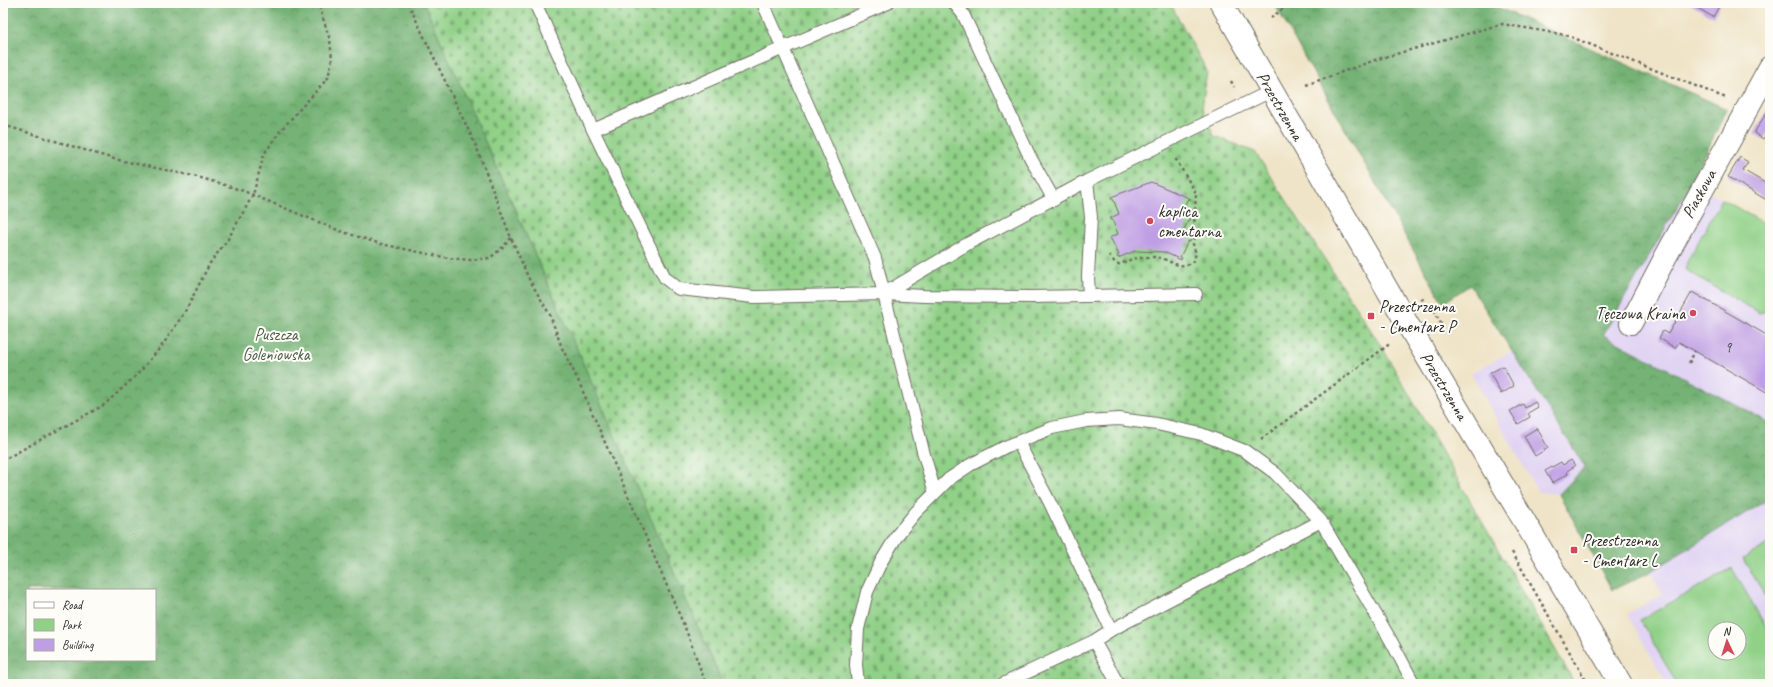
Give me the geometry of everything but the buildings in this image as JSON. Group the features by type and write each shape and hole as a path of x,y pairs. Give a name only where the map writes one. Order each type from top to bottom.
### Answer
{"street":[{"name":"Przestrzenna","path":"1221,3 1405,320 1621,684"},
{"name":"Piaskowa","path":"1631,324 1666,256 1770,66"}],"lane":[{"path":"535,3 593,130 665,278 678,289 754,296 883,294 924,296 1089,296 1196,294"},
{"path":"763,3 875,258 935,492"},
{"path":"593,130 888,3"},
{"path":"954,3 964,14 1030,157 1054,200"},
{"path":"883,294 969,243 1054,200 1087,181 1271,91"},
{"path":"1087,181 1091,217 1088,276 1089,296"},
{"path":"858,684 856,665 858,629 867,592 881,562 898,534 935,492 949,479 970,465 1018,442 1052,428 1086,421 1119,419 1157,424 1201,434 1245,450 1275,473 1321,521 1390,639 1414,684"},
{"path":"1018,442 1049,501 1111,630"},
{"path":"1003,684 1094,641 1111,630 1321,521"},
{"path":"1094,641 1118,684"}],"path":[{"path":"3,462 7,458 104,405 139,373 164,342 186,310 210,263 228,239 252,195 264,154 281,130 328,78 332,59 330,40 318,3"},
{"path":"408,3 462,120 476,146 511,238 529,279 550,315 562,348 578,380 686,630 706,684"},
{"path":"1271,18 1290,3"},
{"path":"1306,85 1378,59 1502,24 1566,35 1726,98"},
{"path":"3,125 114,159 198,177 252,195 340,231 381,244 448,258 471,260 490,258 511,238"},
{"path":"1107,247 1108,255 1118,264 1124,264 1132,259 1151,257 1162,257 1178,266 1185,266 1192,263 1196,254 1193,244 1196,193 1172,155"},
{"path":"1434,310 1444,329"},
{"path":"1245,450 1392,342"},
{"path":"1689,363 1695,352"}],"shaded area":[{"name":"Tęczowa Kraina","path":"1693,182 1770,227 1770,684 1667,684 1627,614 1663,594 1650,572 1656,568 1564,400"},
{"path":"1512,351 1585,467 1559,494 1538,492 1471,373"}],"green space":[{"name":"Puszcza Goleniowska","path":"3,3 424,3 723,684 3,684"},
{"path":"424,3 1170,3 1207,71 1202,108 1214,136 1255,152 1383,349 1575,684 723,684"},
{"path":"1274,3 1488,3 1727,109 1692,182 1603,335 1770,423 1770,498 1650,572 1612,590 1559,494 1585,467 1470,285 1443,303"},
{"path":"1722,199 1770,227 1770,310 1759,313 1686,270 1687,262"},
{"path":"1770,543 1770,603 1743,559"},
{"path":"1732,568 1770,634 1770,684 1677,684 1640,620"}],"place":[{"name":"kaplica cmentarna","path":"1150,221"},
{"name":"Tęczowa Kraina","path":"1693,313"},
{"name":"Przestrzenna - Cmentarz P","path":"1371,316"},
{"name":"Przestrzenna - Cmentarz L","path":"1574,550"}]}
